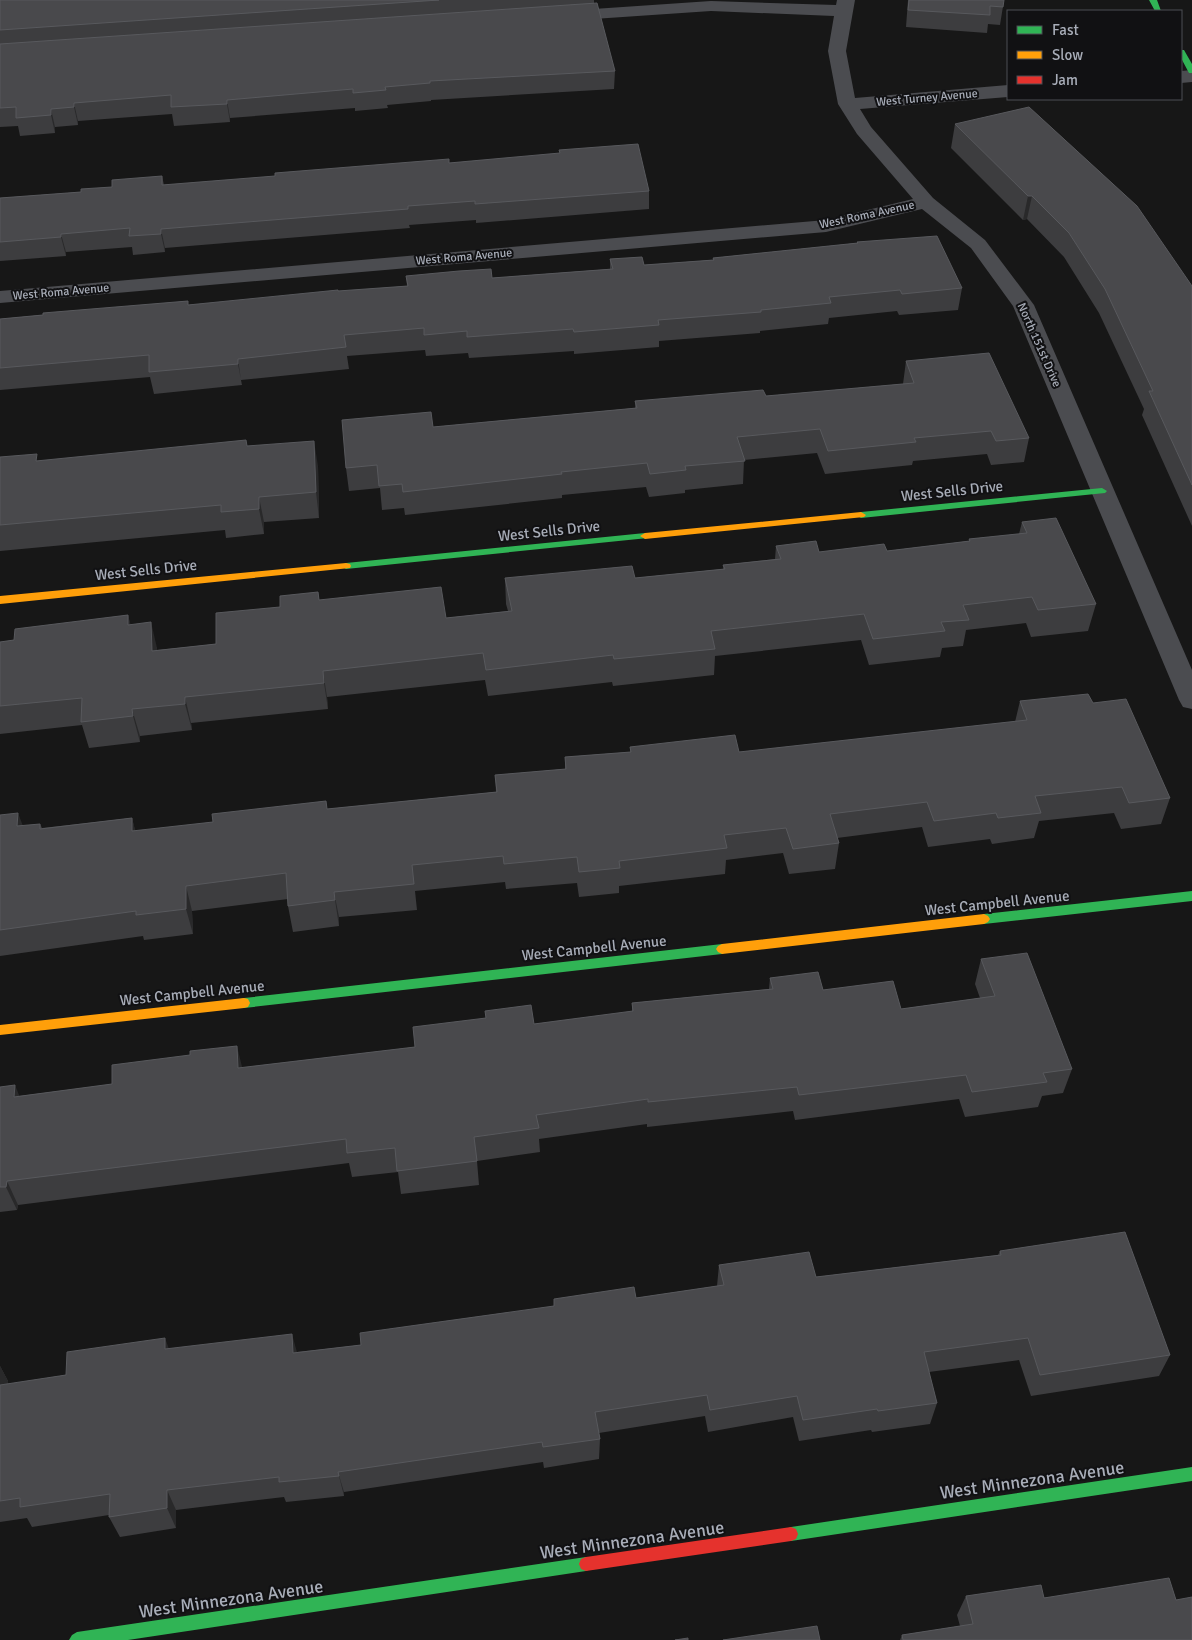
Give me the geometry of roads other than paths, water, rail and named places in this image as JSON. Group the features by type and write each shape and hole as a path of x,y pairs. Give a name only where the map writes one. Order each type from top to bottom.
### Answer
{"street":[{"path":"544,18 712,6 845,6"},
{"name":"North 151st Drive","path":"845,6 837,51 847,104 864,130 926,202 978,244 1023,305 1192,700"},
{"path":"1182,54 1192,71"},
{"name":"West Turney Avenue","path":"847,104 1007,91"},
{"name":"West Roma Avenue","path":"0,297 826,226 926,202"},
{"name":"West Sells Drive","path":"0,600 1102,491"},
{"name":"West Campbell Avenue","path":"0,1030 1192,896"},
{"name":"West Minnezona Avenue","path":"77,1640 1192,1474"}]}
